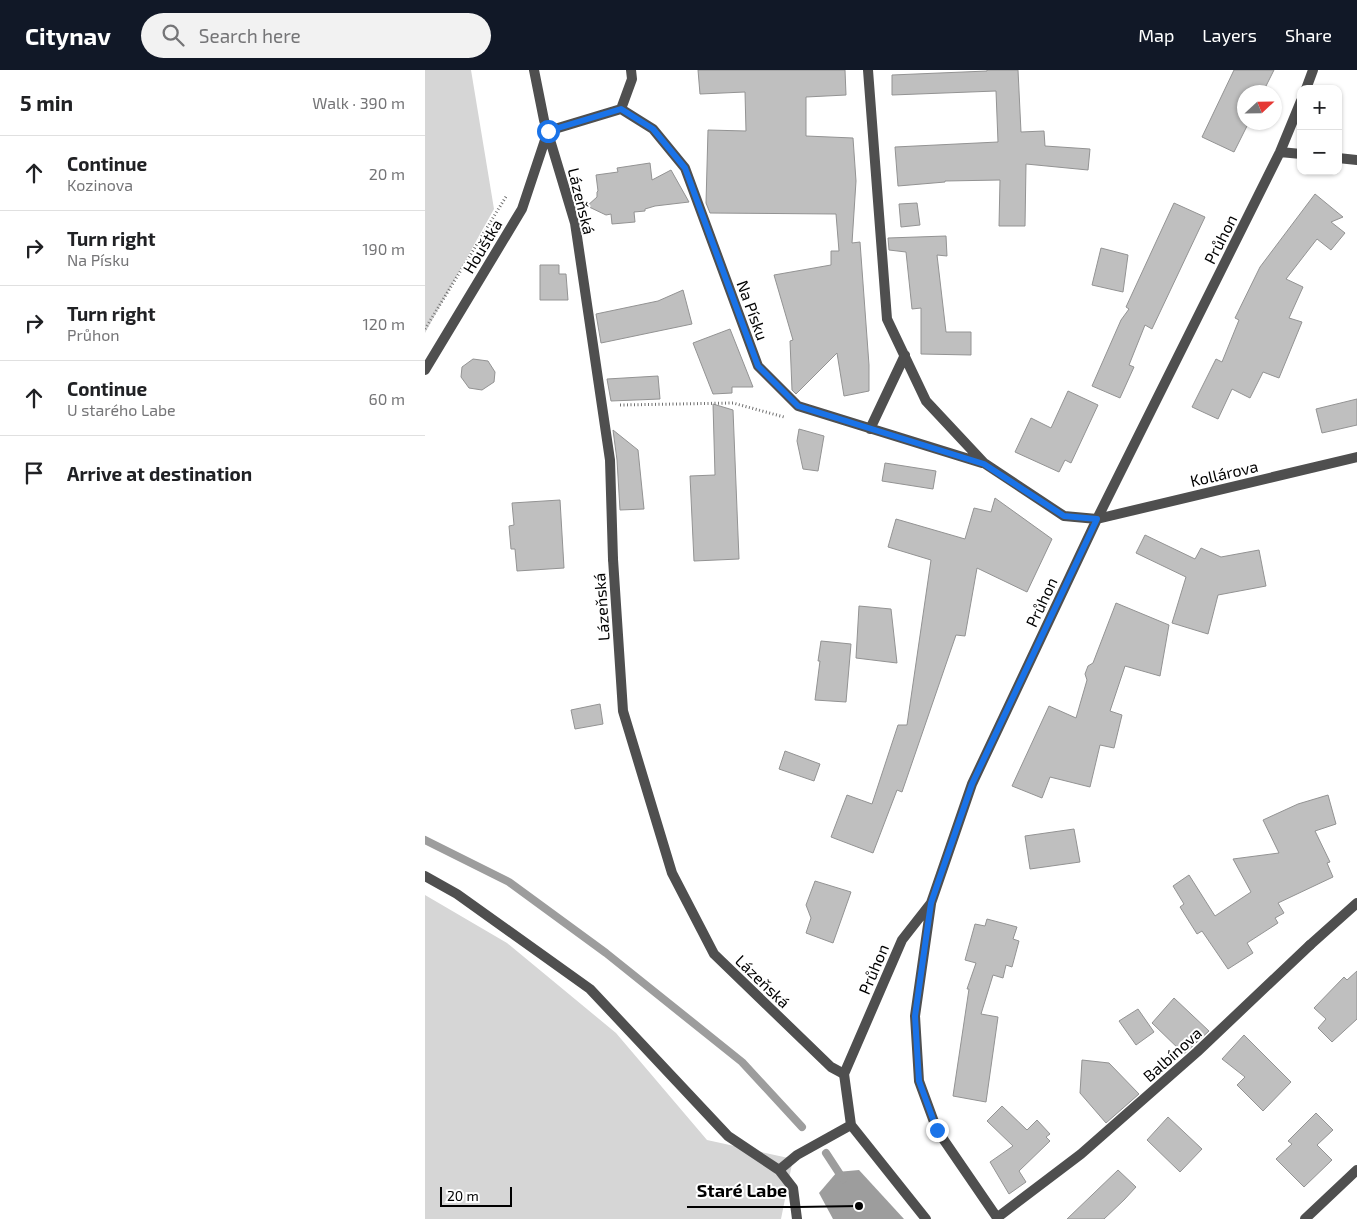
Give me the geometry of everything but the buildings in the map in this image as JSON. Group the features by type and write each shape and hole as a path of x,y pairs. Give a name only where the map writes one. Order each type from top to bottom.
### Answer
{"street":[{"name":"Lázeňská","path":"534,70 544,120 575,223 610,460 613,558 623,711 671,873 714,954 831,1067 844,1074"},
{"path":"548,131 621,109 632,79 631,70"},
{"name":"Na Písku","path":"868,70 887,318 926,401 984,464 1064,516 1097,519"},
{"path":"1307,85 1313,70"},
{"name":"Na Písku","path":"621,109 653,129 685,168 758,366 798,406 984,464"},
{"name":"Průhon","path":"844,1074 902,940 931,903 972,784 1097,519 1280,152 1297,111"},
{"name":"Houštka","path":"425,370 522,209 548,131"},
{"path":"1280,152 1297,154"},
{"path":"1342,158 1357,160"},
{"path":"870,429 905,355"},
{"name":"Kollárova","path":"1097,519 1357,457"},
{"path":"425,876 457,894 590,989 728,1136 779,1170 793,1188 797,1219"},
{"path":"931,903 915,1016 919,1081 937,1130 998,1218"},
{"name":"Balbínova","path":"998,1218 1081,1154 1197,1052 1310,944 1357,903"},
{"path":"844,1074 851,1125 926,1219"},
{"path":"779,1170 797,1155 851,1125"},
{"path":"1305,1219 1357,1170"}],"path":[{"path":"425,329 508,192"},
{"path":"601,405 733,404 783,417 798,406"}],"shaded area":[{"path":"425,70 471,70 494,209 425,333"},
{"path":"425,895 507,943 616,1033 707,1140 793,1159 781,1219 425,1219"},
{"path":"859,1170 904,1219 833,1219 819,1193 837,1172"}],"waterway":[{"path":"425,840 509,882 606,953 742,1062 802,1127"},
{"path":"826,1153 843,1179"}],"place":[{"name":"Staré Labe","path":"859,1206"}],"route":[{"path":"548,131 621,109 653,129 685,168 758,366 798,406 984,464 1064,516 1097,519 972,784 931,903 915,1016 919,1081 937,1130"}]}
